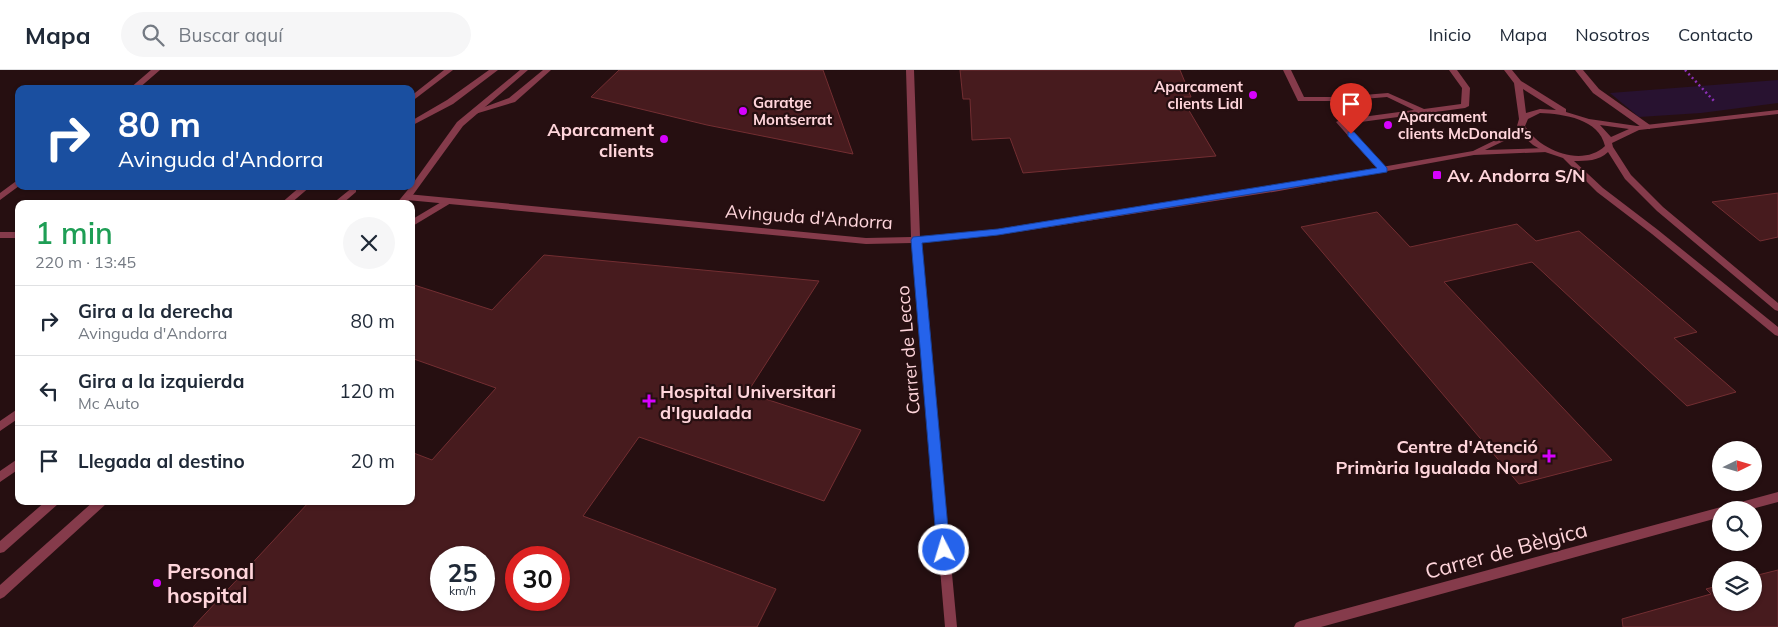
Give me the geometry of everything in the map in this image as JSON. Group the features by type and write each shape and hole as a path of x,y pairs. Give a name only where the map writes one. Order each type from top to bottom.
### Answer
{"street":[{"path":"138,85 156,70"},
{"path":"415,97 449,70"},
{"path":"415,122 443,106 494,70"},
{"path":"415,189 460,124 524,70"},
{"path":"475,112 512,100 547,70"},
{"name":"Carrer de Lecco","path":"910,70 916,240 951,627"},
{"path":"1287,70 1301,99 1339,99 1388,95 1424,112"},
{"path":"1384,170 1340,122 1465,106 1466,88 1453,70"},
{"path":"1508,70 1518,83 1568,113 1587,121 1603,132 1628,177 1688,234 1778,308"},
{"path":"1579,70 1596,91 1647,127"},
{"path":"1518,83 1523,119 1522,129 1528,138 1547,150 1565,156 1590,158 1603,154 1609,144 1637,128"},
{"path":"1523,119 1529,114 1540,111 1568,113"},
{"path":"1587,121 1637,128 1778,112"},
{"name":"Avinguda d'Andorra","path":"1474,153 1522,129"},
{"name":"Avinguda d'Andorra","path":"415,201 448,201 866,241 916,240 998,232 1384,170 1474,153 1547,150"},
{"path":"1565,156 1600,190 1778,332"},
{"path":"0,198 15,185"},
{"path":"289,200 302,190"},
{"path":"341,200 353,190"},
{"path":"415,222 448,201"},
{"path":"0,235 15,235"},
{"path":"0,427 15,415"},
{"path":"0,477 15,465"},
{"path":"1762,501 1778,497"},
{"path":"0,548 49,505"},
{"path":"0,593 98,505"},
{"name":"Carrer de Bèlgica","path":"1300,627 1712,514"}],"path":[{"path":"1685,70 1709,96"}],"shaded area":[{"path":"1778,80 1778,103 1701,113 1639,117 1610,93"}],"building":[{"name":"Garatge Montserrat","path":"619,70 823,70 853,154 707,125 591,97"},
{"path":"960,70 1180,70 1191,97 1181,97 1216,156 1023,173 1010,138 972,140 970,99 963,99"},
{"path":"1778,193 1778,237 1760,241 1712,202"},
{"path":"1377,212 1410,247 1517,224 1536,241 1579,231 1697,332 1674,338 1736,392 1687,406 1532,262 1444,282 1612,460 1519,484 1301,227"},
{"name":"Hospital Universitari d'Igualada","path":"544,255 819,281 747,393 861,430 824,501 639,437 583,516 776,589 757,627 193,627 306,505 415,505 415,454 432,460 496,388 415,359 415,285 492,310"},
{"path":"1778,570 1778,627 1623,627 1622,619 1711,594 1706,589 1712,587 1712,611 1762,611 1762,574"}],"place":[{"name":"Aparcament clients Lidl","path":"1253,95"},
{"name":"Garatge Montserrat","path":"743,111"},
{"name":"Aparcament clients McDonald's","path":"1388,125"},
{"name":"Aparcament clients","path":"664,139"},
{"name":"Av. Andorra S/N","path":"1437,175"},
{"name":"Hospital Universitari d'Igualada","path":"649,401"},
{"name":"Centre d'Atenció Primària Igualada Nord","path":"1549,456"},
{"name":"Personal hospital","path":"157,583"}],"route":[{"path":"944,550 916,240 998,232 1384,170 1351,134"}]}
